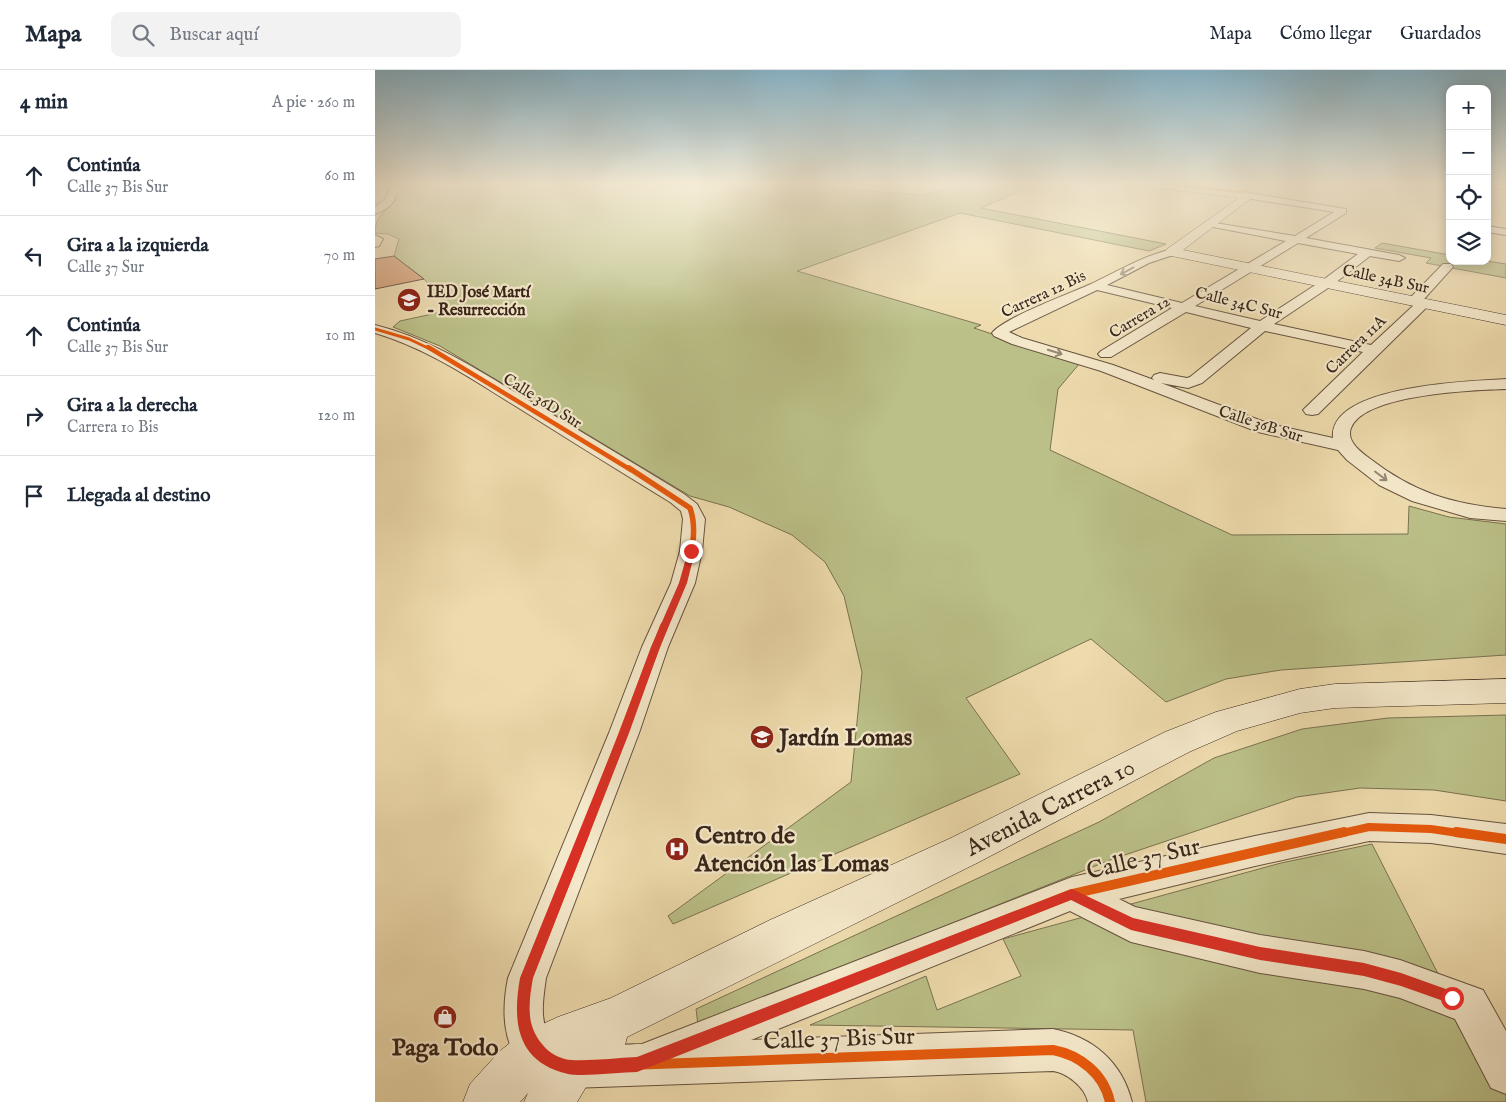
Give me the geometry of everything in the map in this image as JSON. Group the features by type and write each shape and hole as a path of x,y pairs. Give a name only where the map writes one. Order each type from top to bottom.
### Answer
{"street":[{"name":"Carrera 12 Bis","path":"1008,338 999,333 1010,325 1096,286 1145,261 1171,252 1199,233"},
{"path":"1264,233 1399,258"},
{"name":"Carrera 12","path":"1106,354 1306,233"},
{"name":"Calle 34B Sur","path":"1171,252 1506,320"},
{"path":"1136,378 1153,377 1193,382 1261,326 1327,283 1368,252"},
{"name":"Carrera 11A","path":"1312,410 1374,350 1419,302 1447,267"},
{"name":"Calle 34C Sur","path":"1096,286 1261,326 1374,350"},
{"name":"Calle 36D Sur","path":"375,329 409,339 479,376 677,498 690,508 694,519 694,531 683,583 655,647 624,733 527,978 523,1002 523,1024 530,1041 552,1074"},
{"name":"Calle 36B Sur","path":"1008,338 1092,362 1265,428 1344,445"},
{"path":"1506,384 1452,387 1381,400 1351,415 1341,432 1344,445 1354,456 1386,481 1406,492 1443,505 1506,515"},
{"path":"1452,387 1506,400"},
{"name":"Avenida Carrera 10","path":"488,1102 517,1068 552,1074 621,1017 965,850 1177,742 1228,721 1300,701 1335,696 1506,691"},
{"name":"Calle 37 Sur","path":"637,1064 1072,894 1255,851 1369,828 1431,830 1506,839"},
{"path":"1072,894 1131,924 1260,954 1364,970 1401,979 1469,1004 1506,1073"},
{"name":"Calle 37 Bis Sur","path":"552,1074 637,1064 1053,1050 1069,1054 1083,1062 1100,1080 1110,1102"}],"green space":[{"path":"377,233 903,233 797,271 981,325 974,328 1080,363 1058,389 1050,450 1232,535 1408,534 1409,506 1449,517 1506,524 1506,655 1281,670 1226,679 1166,702 1091,639 966,698 1020,774 673,924 668,916 851,782 862,672 844,596 825,562 792,535 729,507 690,496 440,346 393,327 400,321 451,310 424,279 394,256 399,239 388,234"},
{"path":"1060,233 1110,233 1166,244 1149,251"},
{"path":"1382,243 1446,254 1446,265 1491,265 1491,262 1506,264 1506,278 1426,263 1431,258 1375,248"},
{"path":"1506,715 1506,801 1434,790 1360,788 1297,797 1110,860 698,1025 696,1009 1099,822 1214,758 1302,729 1388,718"},
{"path":"1372,844 1457,1011 1506,1076 1506,1102 1146,1102 1133,1030 810,1025 926,976 937,1010 1021,976 1003,939 1281,863"}],"building":[{"path":"394,256 424,279 375,289 375,259"}],"cycle path":[{"path":"375,329 409,339 433,350 479,377 677,498 690,508 694,519 691,551 683,583 655,647 624,733 527,978 524,1022 527,1034 533,1045 542,1055 554,1062 570,1067 1053,1050 1076,1057 1089,1067 1101,1080 1110,1102"},
{"path":"648,1060 1072,894 1255,851 1369,827 1431,829 1506,839"}],"place":[{"name":"IED José Martí - Resurrección","path":"409,300"},
{"name":"Jardín Lomas","path":"762,737"},
{"name":"Centro de Atención las Lomas","path":"677,849"},
{"name":"Paga Todo","path":"445,1017"}],"route":[{"path":"691,551 683,583 655,647 624,733 538,945 527,978 523,1002 523,1024 530,1041 545,1059 570,1067 637,1064 1072,894 1131,924 1260,954 1364,970 1401,979 1452,998"}]}
